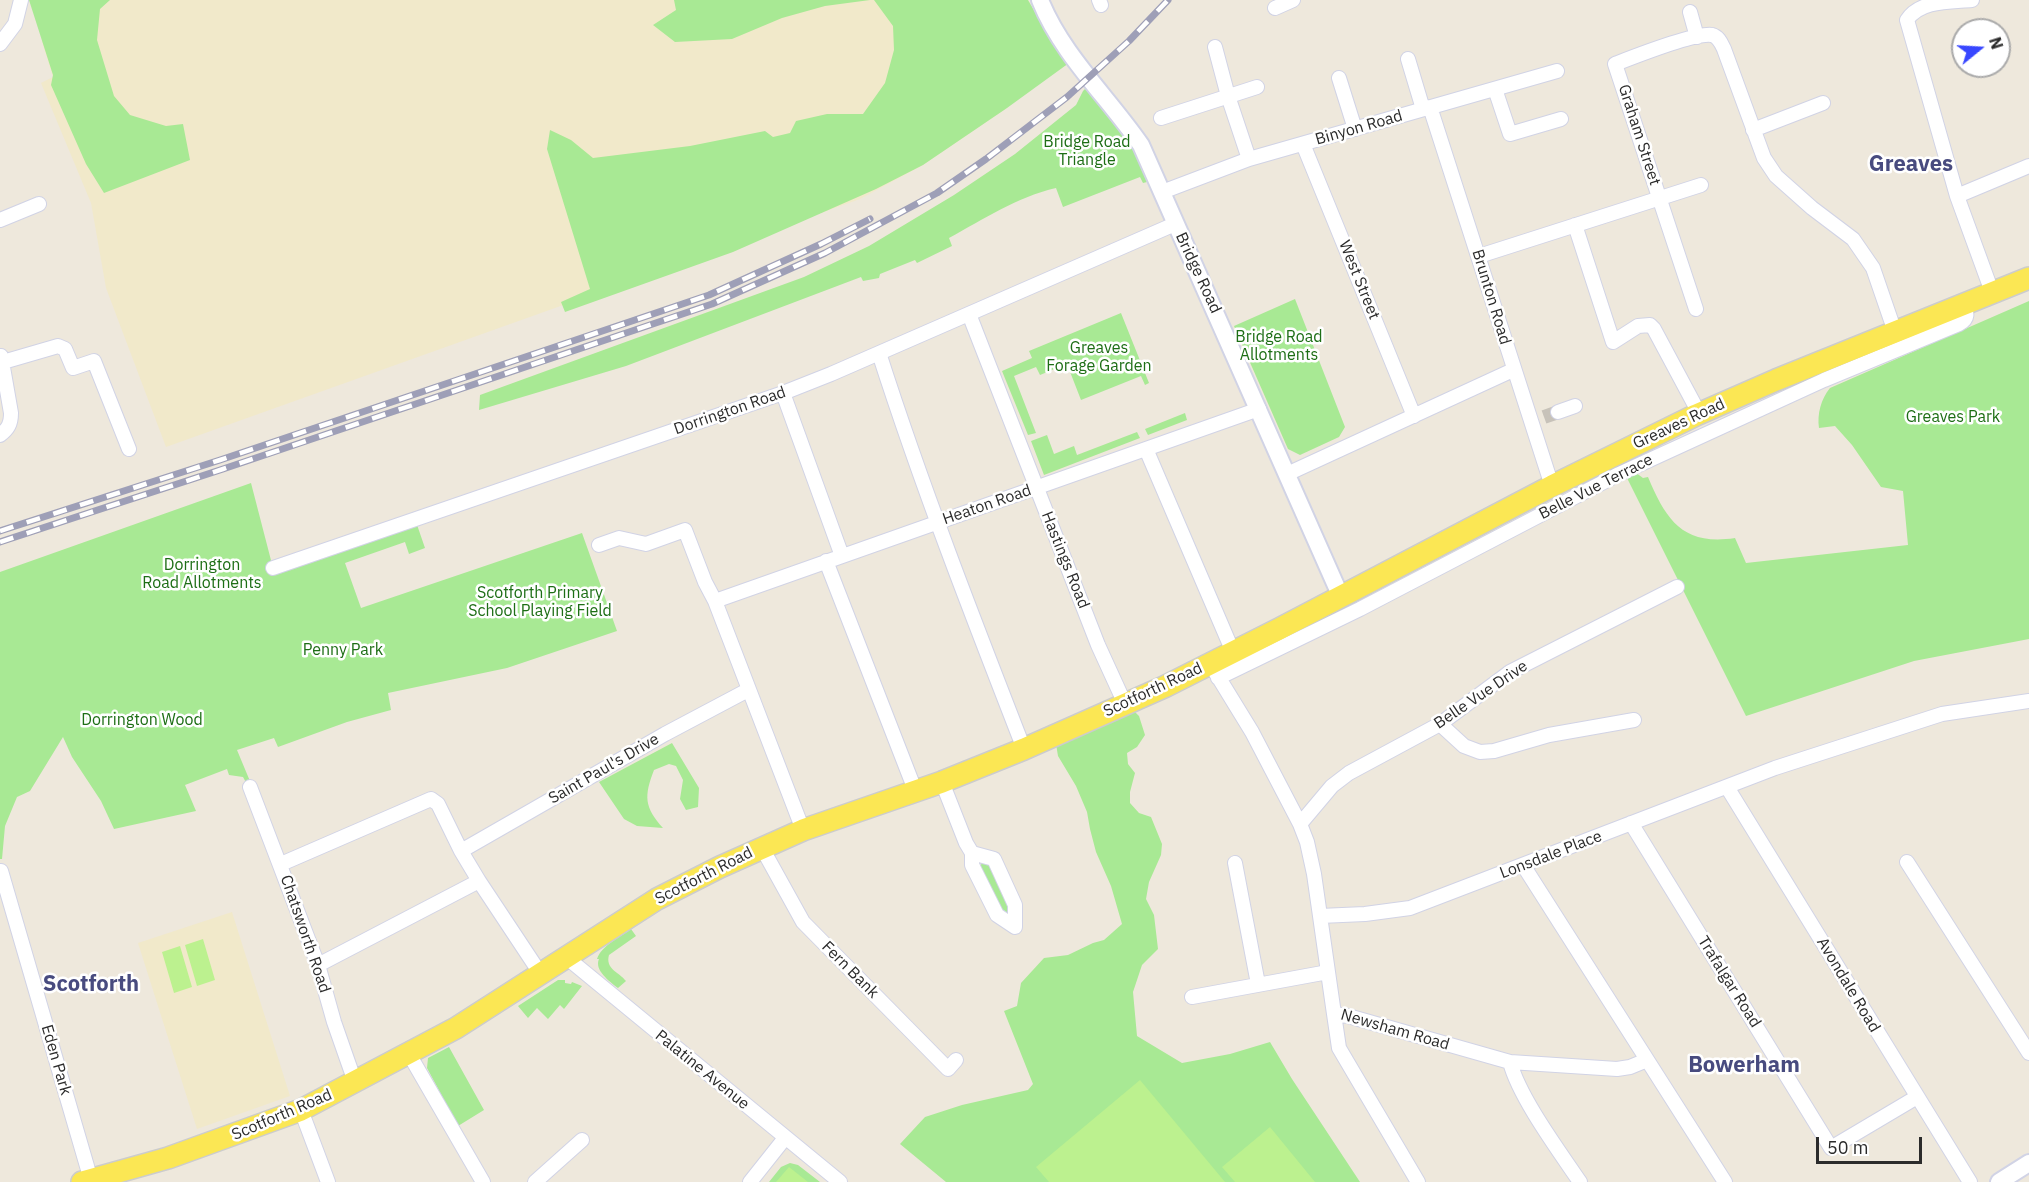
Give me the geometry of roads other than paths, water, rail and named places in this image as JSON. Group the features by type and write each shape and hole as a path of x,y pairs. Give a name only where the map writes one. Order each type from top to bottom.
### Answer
{"main road":[{"name":"Greaves Road","path":"1341,597 1552,486 1699,413 2029,278"},
{"name":"Scotforth Road","path":"86,1181 118,1178 301,1110 409,1054 483,1011 657,899 803,830 942,782 1125,704 1215,671 1233,652 1341,597"}],"street":[{"path":"0,44 15,24 21,0"},
{"name":"Bridge Road","path":"1040,0 1045,14 1064,44 1141,145 1341,597"},
{"path":"1275,8 1293,0"},
{"path":"1972,0 1922,5 1912,12 1907,20 1957,196 1992,292"},
{"path":"1690,12 1697,37"},
{"name":"Graham Street","path":"1696,309 1615,64 1709,34 1717,38 1724,49 1753,130"},
{"path":"1215,48 1249,159"},
{"name":"Brunton Road","path":"1408,59 1479,256 1513,370 1552,486"},
{"name":"Binyon Road","path":"1162,192 1249,159 1557,71"},
{"path":"1339,78 1355,129"},
{"path":"1161,118 1257,87"},
{"path":"1495,89 1510,134 1561,119"},
{"path":"1823,103 1753,130 1764,158 1776,176 1812,208 1853,239 1867,258 1895,332"},
{"name":"West Street","path":"1304,144 1414,416"},
{"path":"1957,196 2029,166"},
{"path":"1479,256 1701,185"},
{"path":"0,220 39,204"},
{"name":"Dorrington Road","path":"273,568 783,393 1175,224"},
{"path":"1575,225 1613,342 1638,326 1650,325 1699,413"},
{"name":"Belle Vue Terrace","path":"1215,671 1331,624 1619,474 1813,384 1959,324 1967,316 1964,304"},
{"name":"Hastings Road","path":"969,314 1098,645 1125,704"},
{"path":"0,435 7,430 11,422 2,358 58,346 65,349 73,368 94,361 129,448"},
{"path":"879,353 996,682 1024,748"},
{"path":"1287,474 1513,370"},
{"path":"783,393 842,556"},
{"path":"1558,412 1575,406"},
{"name":"Heaton Road","path":"715,601 1259,409"},
{"path":"1530,422 1544,417"},
{"path":"1146,449 1233,652"},
{"path":"599,545 619,538 646,544 683,523 803,830"},
{"path":"826,561 915,790"},
{"name":"Belle Vue Drive","path":"1300,824 1332,786 1349,773 1440,724 1510,672 1677,587"},
{"name":"Newsham Road","path":"1215,671 1252,732 1300,824 1309,853 1334,1014 1510,1062 1617,1069 1630,1067 1647,1060"},
{"name":"Saint Paul's Drive","path":"461,851 665,734 748,690"},
{"name":"Lonsdale Place","path":"1320,916 1365,914 1410,908 1776,768 1942,714 2029,701"},
{"path":"1440,724 1464,746 1480,752 1494,751 1549,735 1634,720"},
{"path":"942,782 972,853 972,865 997,915 1015,927 1015,905 994,859 972,853"},
{"name":"Chatsworth Road","path":"250,787 318,965 355,1082"},
{"name":"Avondale Road","path":"1727,787 1970,1182"},
{"path":"280,864 432,799 438,804 479,881 540,973"},
{"name":"Trafalgar Road","path":"1631,823 1831,1148 1917,1097"},
{"name":"Fern Bank","path":"762,848 803,922 948,1069 956,1060"},
{"path":"1907,862 2029,1053"},
{"path":"1235,863 1258,984"},
{"path":"1523,865 1725,1182"},
{"name":"Eden Park","path":"1,871 86,1181"},
{"path":"318,965 479,881"},
{"name":"Palatine Avenue","path":"566,957 840,1182"},
{"path":"1192,998 1328,972"},
{"path":"1334,1014 1335,1034 1339,1048 1418,1182"},
{"path":"409,1054 483,1182"},
{"path":"1510,1062 1512,1071 1529,1104 1580,1182"},
{"path":"301,1110 328,1182"},
{"path":"750,1182 785,1138"},
{"path":"535,1182 582,1140"},
{"path":"1999,1182 2029,1163"}],"tunnel":[{"path":"1544,417 1558,412"}],"railway":[{"path":"0,542 712,304 825,253 937,193 986,159 1067,97 1129,41 1168,0"},
{"path":"0,531 220,460 709,295 870,219"}],"district":[{"name":"Greaves","path":"1911,165"},
{"name":"Scotforth","path":"91,985"},
{"name":"Bowerham","path":"1744,1066"}],"park label":[{"name":"Bridge Road Triangle","path":"1087,151"},
{"name":"Bridge Road Allotments","path":"1279,346"},
{"name":"Greaves Forage Garden","path":"1099,357"},
{"name":"Greaves Park","path":"1953,417"},
{"name":"Dorrington Road Allotments","path":"202,574"},
{"name":"Scotforth Primary School Playing Field","path":"540,602"},
{"name":"Penny Park","path":"343,650"},
{"name":"Dorrington Wood","path":"142,720"}]}
